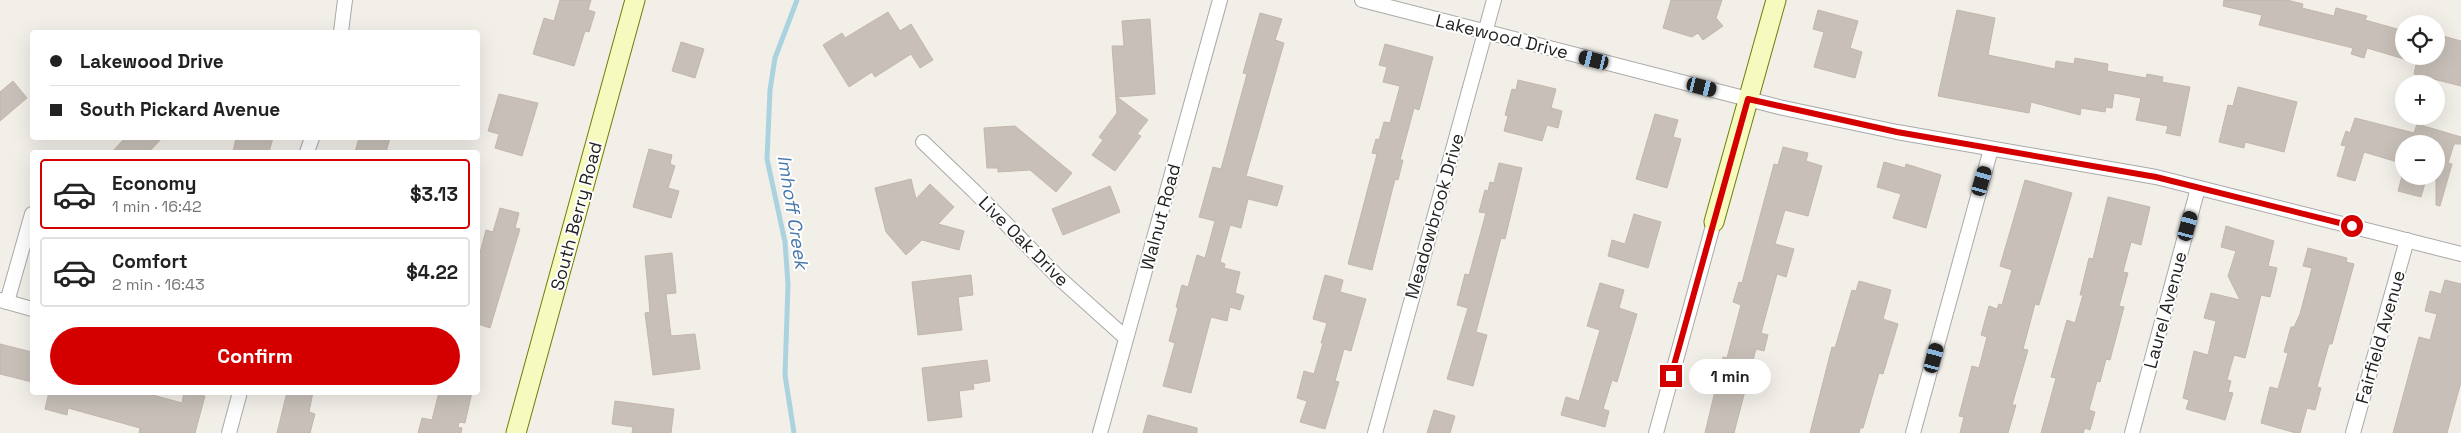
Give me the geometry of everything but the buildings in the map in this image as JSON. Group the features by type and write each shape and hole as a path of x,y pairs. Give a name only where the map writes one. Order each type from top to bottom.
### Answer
{"street":[{"path":"341,30 345,0"},
{"name":"South Berry Road","path":"516,433 636,0"},
{"name":"Walnut Road","path":"1100,433 1220,0"},
{"name":"Lakewood Drive","path":"1362,0 1748,99 1897,132 2093,165 2198,188 2461,254"},
{"name":"Meadowbrook Drive","path":"1375,433 1494,0"},
{"path":"1656,433 1776,0"},
{"name":"Live Oak Drive","path":"923,142 1058,277 1126,338"},
{"path":"1913,433 1991,149"},
{"name":"Laurel Avenue","path":"2132,433 2198,188"},
{"path":"30,220 4,301 30,308"},
{"name":"Fairfield Avenue","path":"2353,433 2407,240"},
{"path":"229,433 239,395"}],"waterway":[{"name":"Imhoff Creek","path":"794,433 785,375 788,284 785,242 767,159 770,90 775,58 797,0"}],"route":[{"path":"1671,376 1748,99 1897,132 2156,177 2352,226"}]}
